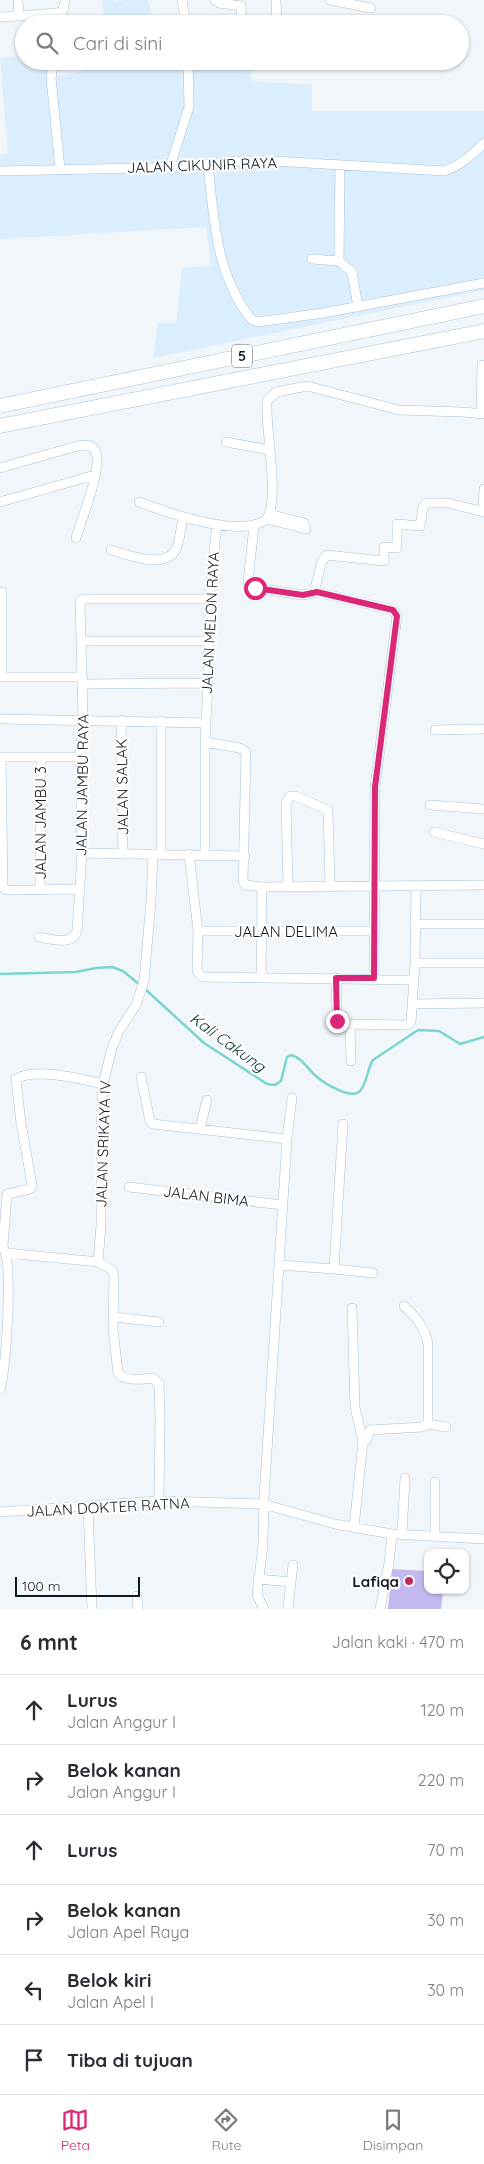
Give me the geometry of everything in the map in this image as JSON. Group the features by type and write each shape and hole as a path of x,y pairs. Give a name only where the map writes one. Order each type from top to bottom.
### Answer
{"highway":[{"name":"5","path":"0,406 484,306"},
{"name":"5","path":"0,426 484,331"}],"street":[{"path":"18,0 19,15"},
{"path":"32,15 62,11 64,0"},
{"path":"182,0 184,15"},
{"path":"215,0 219,3 241,6 242,15"},
{"path":"276,0 277,15"},
{"path":"330,0 371,8"},
{"path":"0,17 15,16"},
{"path":"52,70 51,78 60,169"},
{"path":"170,167 189,107 188,70"},
{"name":"JALAN CIKUNIR RAYA","path":"0,171 170,167 237,161 444,171 464,162 484,143"},
{"path":"208,165 218,252 223,269 235,294 252,320 258,322 287,319 484,283"},
{"path":"340,165 340,261"},
{"path":"312,259 340,261 352,272 358,307"},
{"path":"139,502 183,518 217,524 254,526 268,516 270,450 267,401 276,392 307,386 399,410 483,414 482,365"},
{"path":"226,442 270,450"},
{"path":"0,468 81,445 88,445 94,449 97,459 95,475 76,538"},
{"path":"0,502 95,475"},
{"path":"314,592 322,561 327,555 384,561 384,547 397,548 397,524 420,526 423,506 426,503 448,503 483,512 484,489"},
{"path":"111,550 138,558 158,560 168,557 176,550 183,518"},
{"name":"JALAN MELON RAYA","path":"205,854 204,742 208,683 209,599 217,524"},
{"path":"254,526 248,582 255,588 303,595 314,592 393,610 397,616 375,787 374,978"},
{"path":"2,592 1,677 82,681 208,683"},
{"name":"JALAN JAMBU RAYA","path":"40,937 71,940 76,936 82,853 80,757 83,719 80,602 84,598 209,599"},
{"path":"82,641 208,641"},
{"path":"0,719 83,719 205,723"},
{"name":"JALAN SALAK","path":"121,720 123,854"},
{"name":"JALAN SRIKAYA IV","path":"98,1262 103,1084 112,1048 119,1030 128,1019 140,997 144,981 157,854 161,721"},
{"path":"436,730 484,729"},
{"path":"204,742 240,748 246,752 243,880 245,885 484,885"},
{"path":"79,889 40,888 7,890 4,888 1,846 1,757 80,757"},
{"name":"JALAN JAMBU 3","path":"40,757 40,888"},
{"path":"288,885 286,803 290,796 295,796 328,810 330,885"},
{"path":"430,805 484,809"},
{"path":"434,832 484,844"},
{"path":"82,853 244,856"},
{"path":"189,854 198,931 197,970 202,977 413,980"},
{"path":"261,978 262,886"},
{"path":"336,978 337,1021 340,1024 406,1025 411,1022 415,963 416,886"},
{"path":"416,924 484,924"},
{"name":"JALAN DELIMA","path":"198,931 374,931"},
{"path":"415,963 484,963"},
{"path":"412,1004 484,1003"},
{"path":"350,1025 351,1061"},
{"path":"0,1390 5,1369 9,1274 3,1247 7,1194 27,1191 32,1185 21,1123 16,1079 28,1075 50,1075 103,1084"},
{"path":"141,1077 150,1122 157,1125 200,1128 287,1139"},
{"path":"264,1609 257,1596 263,1544 263,1504 287,1139 292,1098"},
{"path":"200,1128 207,1100"},
{"path":"334,1269 344,1124"},
{"name":"JALAN BIMA","path":"129,1187 283,1205"},
{"path":"3,1247 98,1262 112,1270 114,1277 113,1329 118,1374 129,1379 153,1378 159,1384 158,1501"},
{"path":"279,1265 373,1273"},
{"path":"404,1306 414,1316 426,1334 428,1344 428,1424"},
{"path":"352,1308 355,1407 363,1442 354,1526"},
{"path":"114,1317 159,1322"},
{"path":"363,1442 366,1440 370,1430 422,1427 428,1424 446,1426"},
{"path":"402,1534 405,1478"},
{"path":"435,1482 435,1538"},
{"name":"JALAN DOKTER RATNA","path":"0,1512 158,1501 263,1504 335,1524 392,1534 435,1538 484,1539"},
{"path":"88,1507 92,1609"},
{"path":"380,1609 389,1563 392,1534"},
{"path":"288,1608 292,1565"},
{"path":"258,1579 291,1582"},
{"path":"138,1596 138,1609"}],"shaded area":[{"path":"101,0 113,0 114,2 148,0 152,15 104,15"},
{"path":"15,56 15,70 47,70 48,78 84,70 250,70 251,81 312,85 312,111 484,111 484,290 153,358 158,323 176,323 182,268 211,265 206,227 0,239 0,155 8,153 0,58"},
{"name":"Lafiqa","path":"392,1569 424,1571 424,1594 443,1594 441,1609 388,1609"}],"waterway":[{"name":"Kali Cakung","path":"0,974 76,972 112,967 123,971 204,1043 267,1084 275,1085 281,1081 287,1057 291,1055 299,1059 325,1083 344,1092 355,1094 362,1089 373,1060 418,1030 439,1031 460,1044 484,1037"}],"place":[{"name":"Lafiqa","path":"409,1581"}],"route":[{"path":"255,588 303,595 317,592 393,610 397,616 375,787 374,978 336,978 337,1021"}]}
